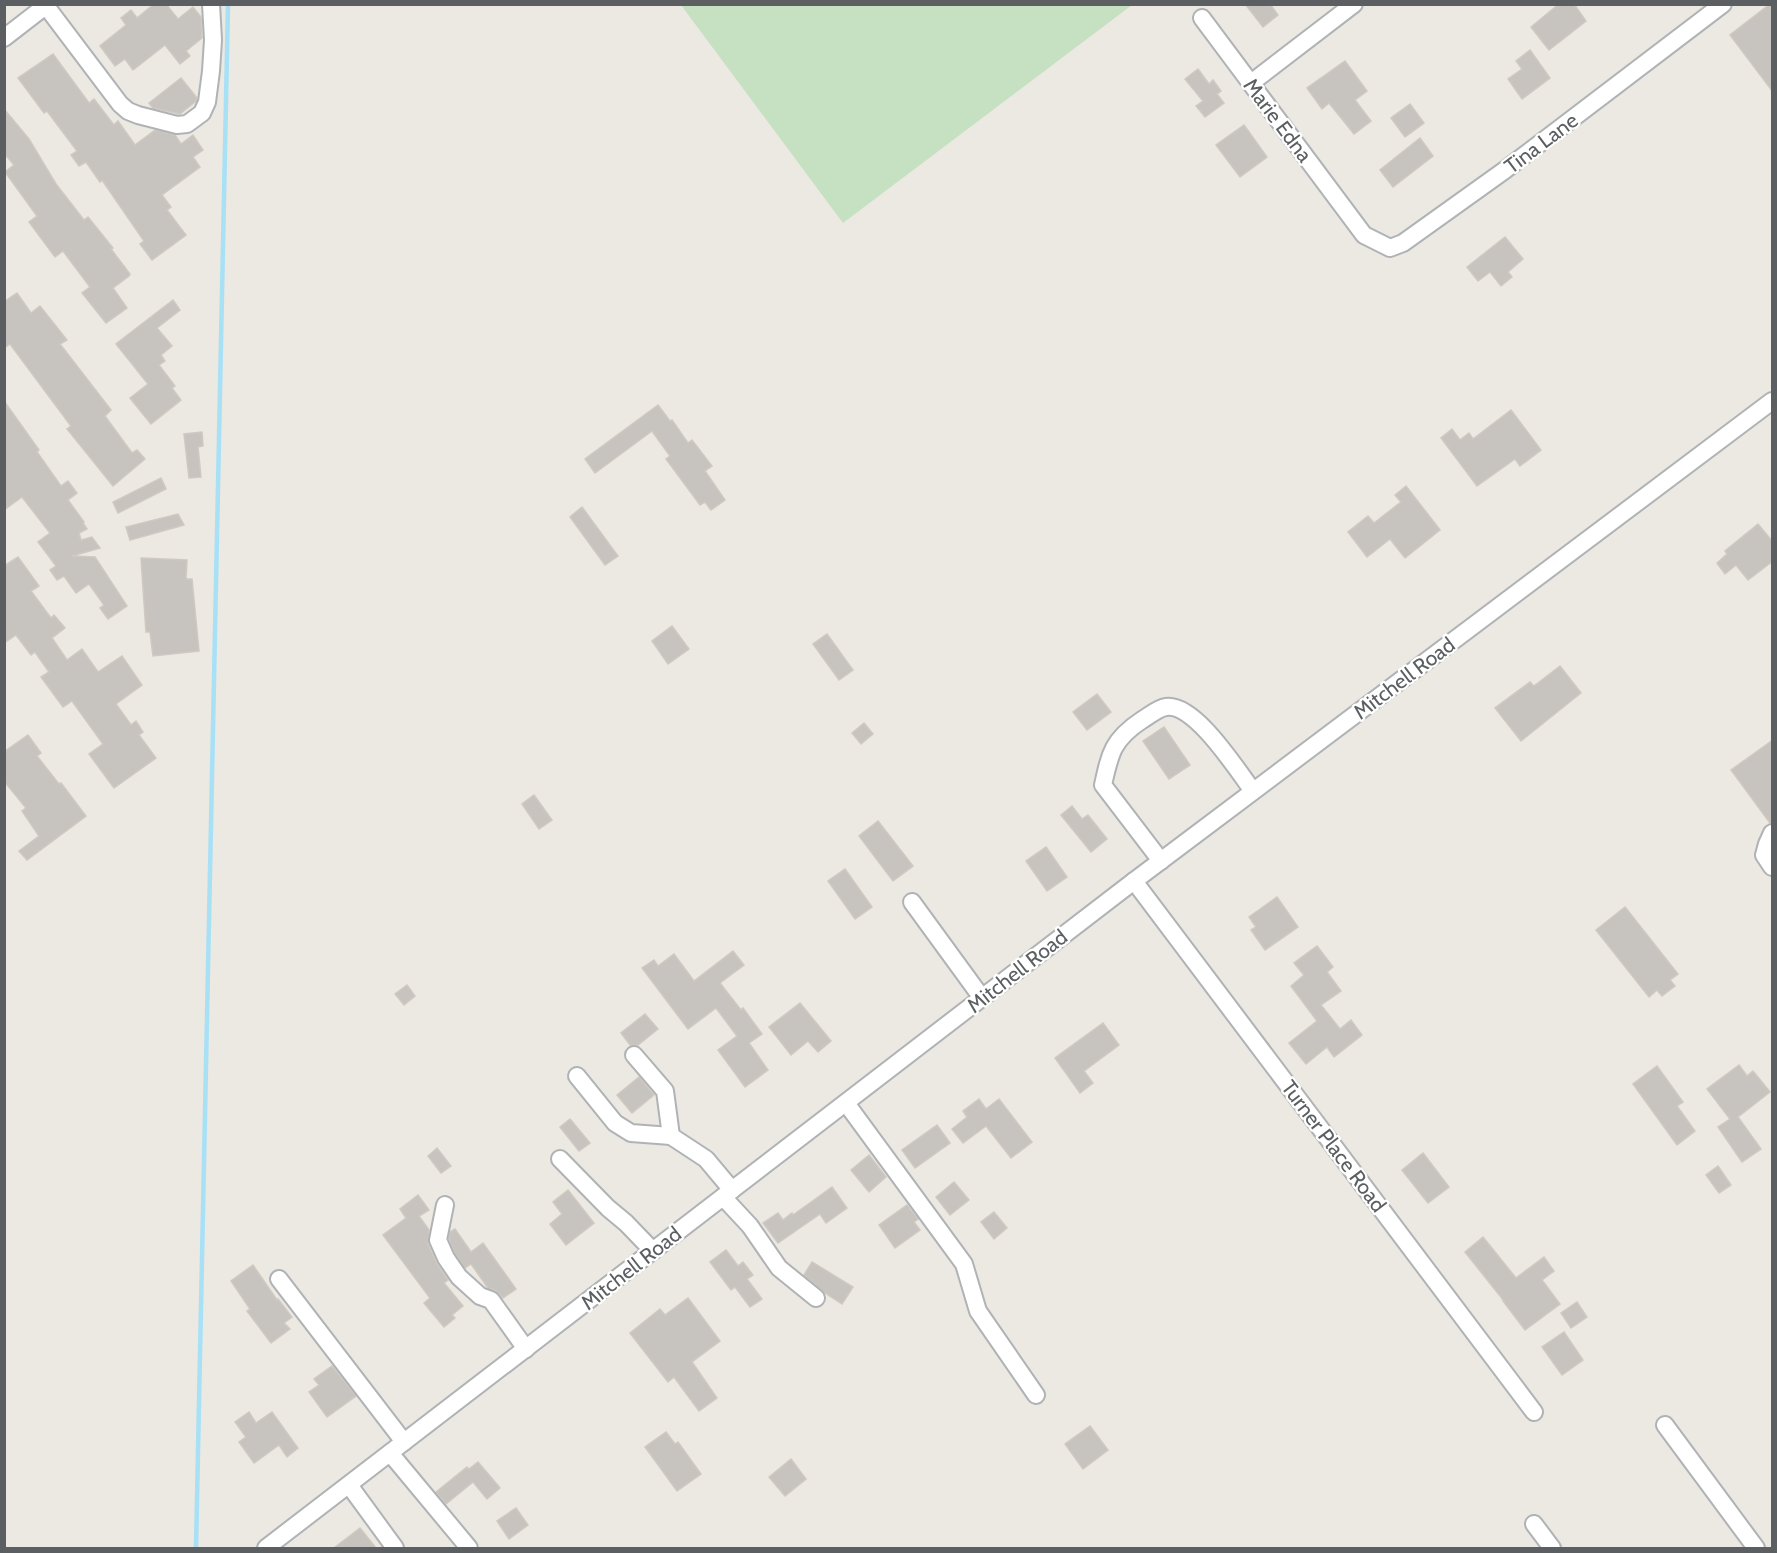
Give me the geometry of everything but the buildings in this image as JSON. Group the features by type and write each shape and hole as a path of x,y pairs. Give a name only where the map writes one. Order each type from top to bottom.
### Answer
{"street":[{"path":"4,38 47,5 120,104 128,111 177,125 187,124 202,113 207,102 213,40 212,4"},
{"path":"1251,83 1354,4"},
{"name":"Tina Lane","path":"1354,223 1364,235 1390,248 1403,243 1505,170 1723,4"},
{"name":"Marie Edna","path":"1202,18 1354,223"},
{"name":"Mitchell Road","path":"266,1548 1134,881 1773,401"},
{"path":"1161,861 1103,785 1110,755 1116,742 1130,728 1166,706 1182,709 1204,727 1253,791"},
{"path":"1773,833 1764,855 1773,867"},
{"name":"Turner Place Road","path":"1134,881 1534,1412"},
{"path":"912,902 982,998"},
{"path":"634,1055 665,1091 671,1136"},
{"path":"577,1076 615,1123 631,1133 671,1136 706,1158 727,1194 779,1268 816,1298"},
{"path":"846,1103 964,1264 978,1311 1036,1395"},
{"path":"560,1159 653,1251"},
{"path":"445,1205 438,1240 446,1258 459,1276 480,1296 491,1300 526,1349"},
{"path":"279,1279 404,1442"},
{"path":"1665,1425 1755,1548"},
{"path":"390,1453 469,1548"},
{"path":"349,1485 395,1548"},
{"path":"1534,1524 1552,1548"}],"green space":[{"path":"681,5 1132,5 843,223"}],"waterway":[{"path":"196,1548 228,4"}]}
